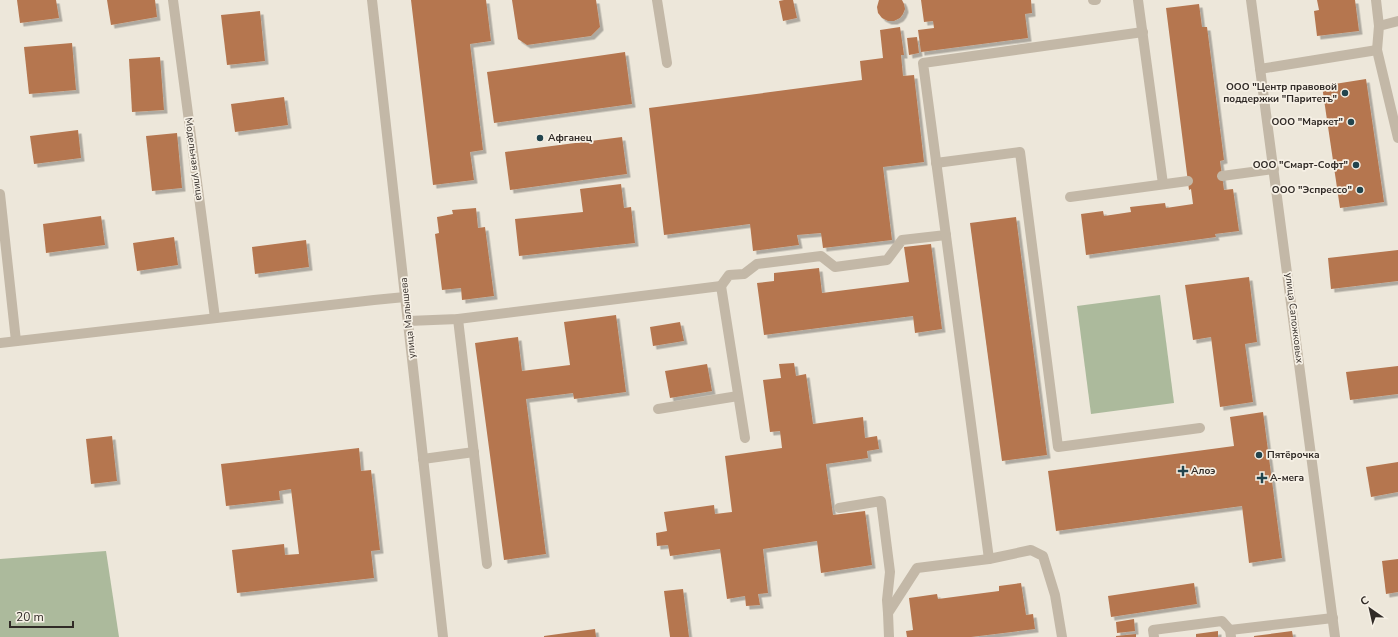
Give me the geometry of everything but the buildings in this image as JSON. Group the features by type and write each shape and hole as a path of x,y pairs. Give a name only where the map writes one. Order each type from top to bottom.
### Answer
{"street":[{"name":"Модельная улица","path":"173,0 215,318"},
{"name":"улица Малышева","path":"372,0 443,637"},
{"path":"657,0 666,64"},
{"path":"1138,0 1163,184"},
{"name":"улица Сапожковых","path":"1251,0 1335,637"},
{"path":"1376,0 1379,26 1377,50 1398,138"},
{"path":"1379,26 1398,21"},
{"path":"989,559 923,63 1143,32"},
{"path":"1260,69 1377,50"},
{"path":"936,163 1020,152 1058,447 1200,428"},
{"path":"1222,176 1274,169"},
{"path":"1070,197 1188,181"},
{"path":"0,194 16,341"},
{"path":"745,438 721,286 729,275 744,274 757,264 821,256 835,267 887,260 902,240 946,235"},
{"path":"408,321 458,319 721,286"},
{"path":"0,343 405,297"},
{"path":"458,319 488,564"},
{"path":"658,409 738,396"},
{"path":"423,459 474,452"},
{"path":"839,508 881,501 890,572 887,600 889,637"},
{"path":"888,613 917,568 989,559 1030,550 1043,556 1055,595 1062,637"},
{"path":"1154,637 1153,630 1222,621 1231,633 1332,618"}],"green space":[{"path":"1160,295 1174,403 1091,414 1077,306"},
{"path":"106,551 119,637 0,637 0,559"}],"place":[{"name":"ООО \"Центр правовой поддержки \"Паритетъ\"","path":"1345,93"},
{"name":"ООО \"Маркет\"","path":"1351,122"},
{"name":"Афганец","path":"540,138"},
{"name":"ООО \"Смарт-Софт\"","path":"1356,165"},
{"name":"ООО \"Эспрессо\"","path":"1360,190"},
{"name":"Пятёрочка","path":"1259,455"},
{"name":"Алоэ","path":"1183,471"},
{"name":"А-мега","path":"1262,478"}]}
